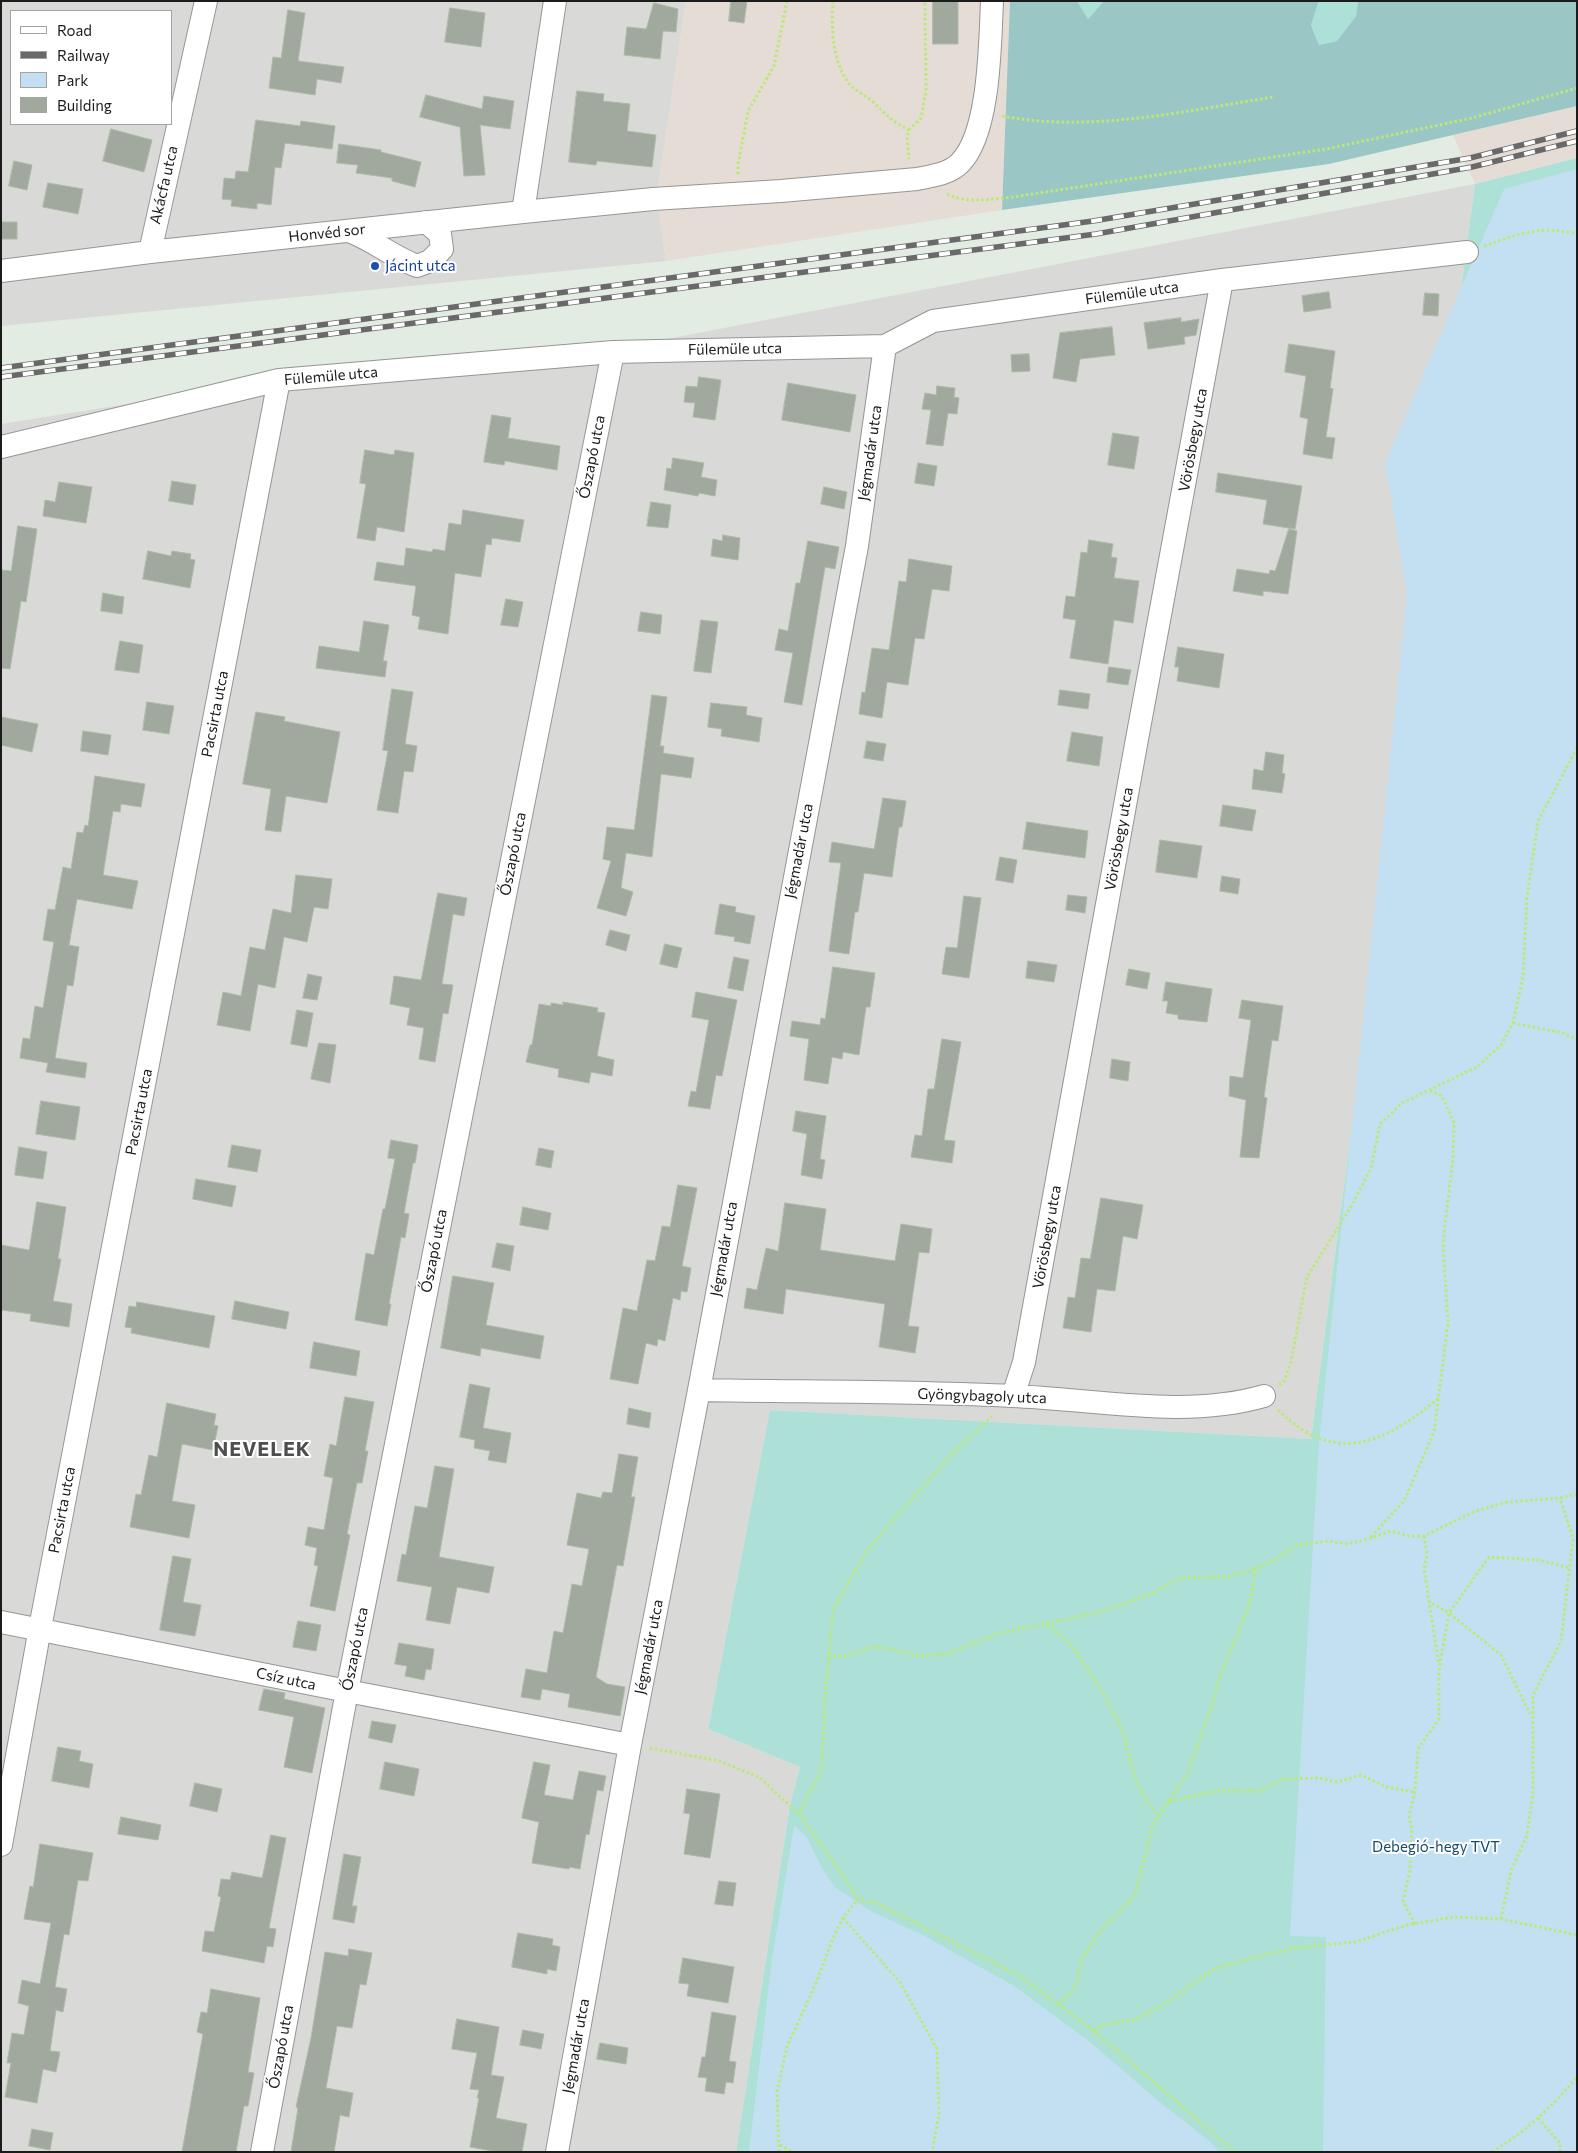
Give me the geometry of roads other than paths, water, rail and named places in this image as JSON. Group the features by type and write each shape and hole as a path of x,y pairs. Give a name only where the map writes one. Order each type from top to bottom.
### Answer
{"street":[{"name":"Akácfa utca","path":"150,252 206,1"},
{"path":"523,212 555,1"},
{"name":"Honvéd sor","path":"1,271 150,252 523,212 653,199 912,180 940,175 959,164 973,143 983,108 990,51 992,1"},
{"path":"348,231 417,266 430,261 442,249 440,234 426,222"},
{"name":"Fülemüle utca","path":"1,447 279,380 613,352 885,346 933,321 1222,280 1467,252"},
{"name":"Vörösbegy utca","path":"1013,1396 1024,1362 1222,280"},
{"name":"Jégmadár utca","path":"557,2152 630,1745 699,1390 857,546 885,346"},
{"name":"Őszapó utca","path":"262,2152 347,1691 613,352"},
{"name":"Pacsirta utca","path":"1,1845 40,1628 279,380"},
{"name":"Gyöngybagoly utca","path":"699,1390 1013,1396 1157,1406 1237,1404 1264,1396"},
{"name":"Csíz utca","path":"1,1622 40,1628 347,1691 630,1745"}],"railway":[{"path":"1,368 1093,221 1470,158 1577,131"},
{"path":"1,377 1096,234 1472,167 1577,141"}],"place":[{"name":"Jácint utca","path":"375,266"}],"district":[{"name":"NEVELEK","path":"262,1449"}],"park label":[{"name":"Debegió-hegy TVT","path":"1436,1847"}]}
